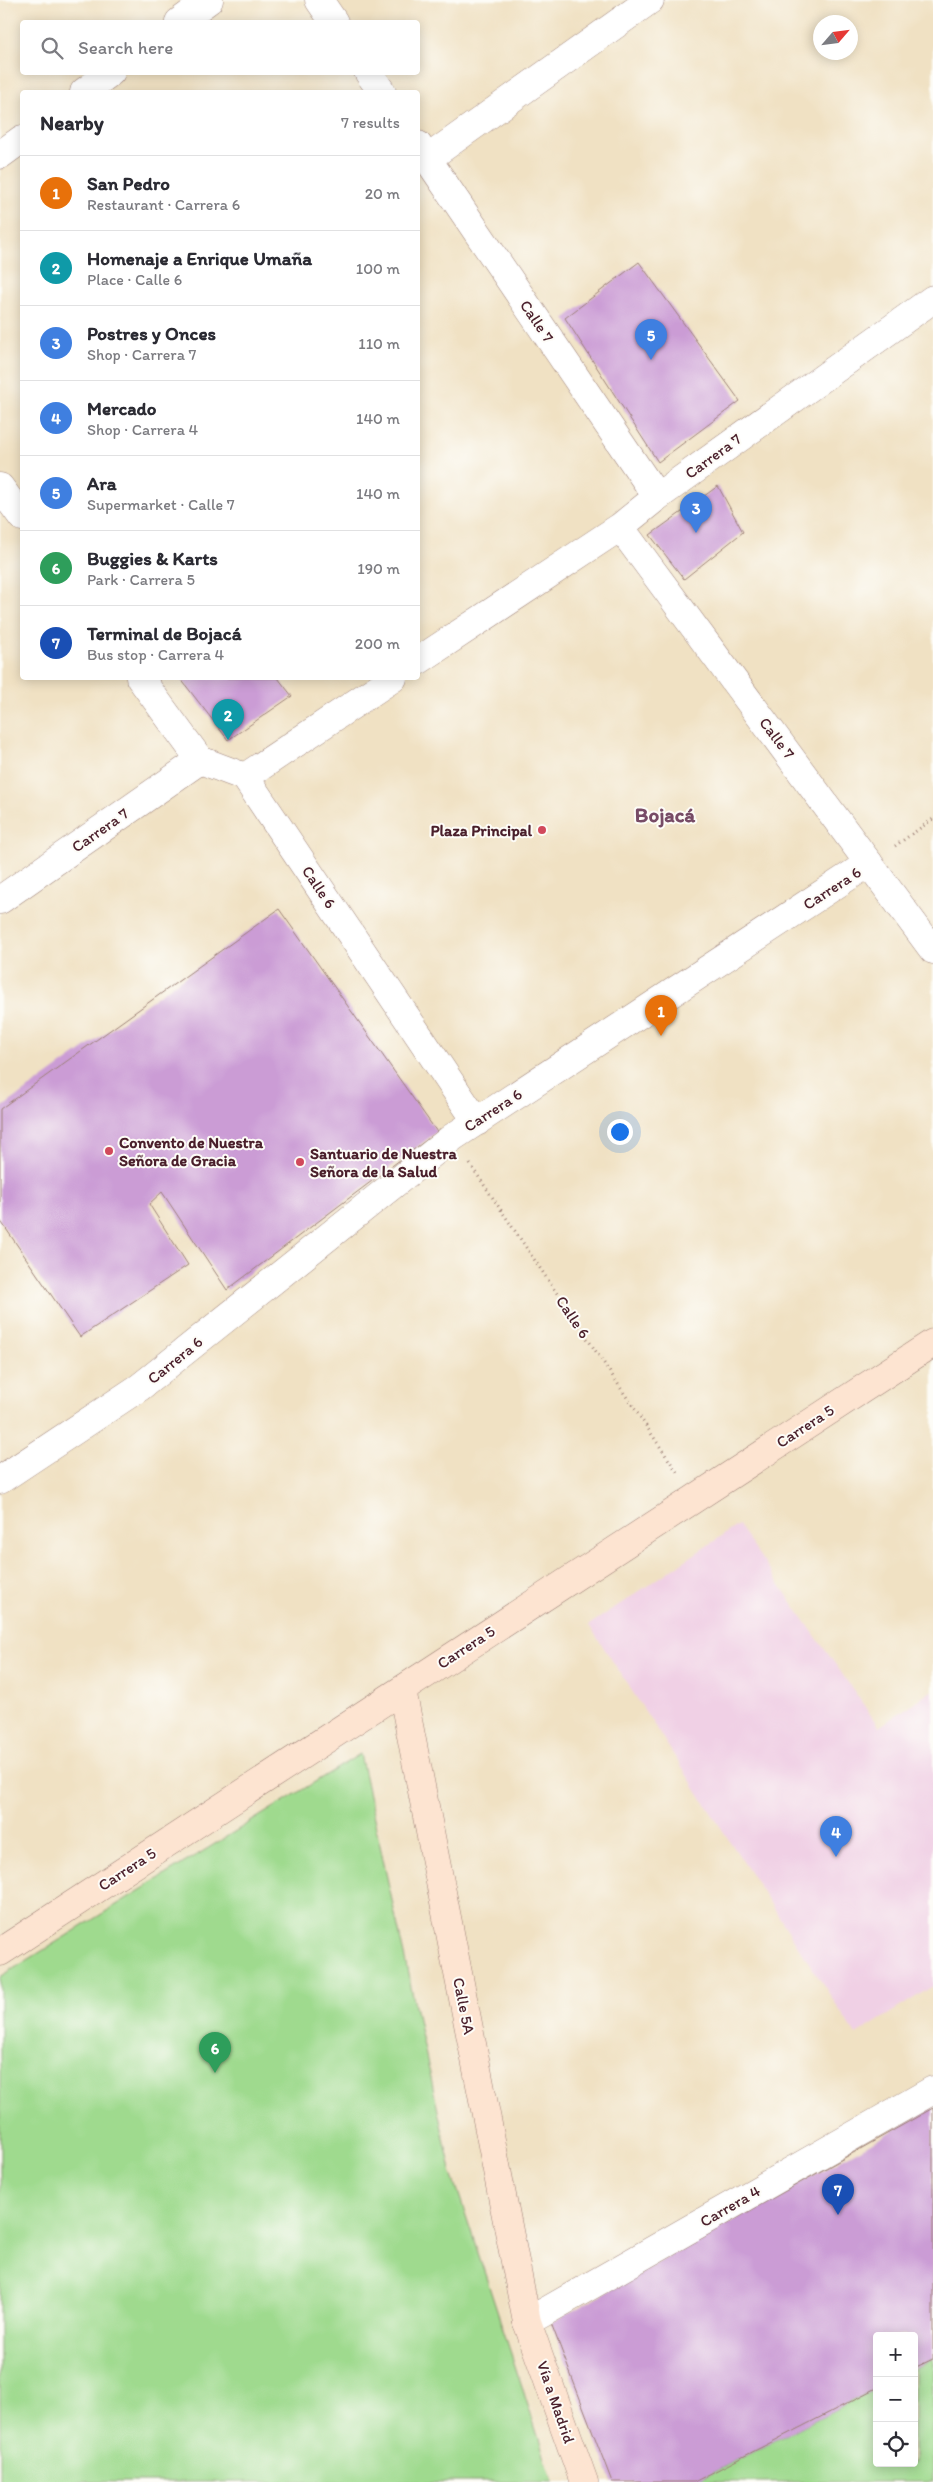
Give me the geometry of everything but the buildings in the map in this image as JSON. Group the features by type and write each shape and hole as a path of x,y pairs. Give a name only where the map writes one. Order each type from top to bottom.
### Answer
{"street":[{"path":"182,20 209,0"},
{"path":"319,0 333,20"},
{"path":"422,152 650,0"},
{"path":"87,90 107,75"},
{"path":"370,75 381,90"},
{"path":"0,155 20,140"},
{"name":"Calle 7","path":"422,152 657,497"},
{"name":"Carrera 7","path":"420,661 620,527 657,497 933,299"},
{"path":"0,487 20,514"},
{"name":"Calle 7","path":"620,527 933,950"},
{"path":"141,680 200,760 245,777 390,680"},
{"name":"Carrera 7","path":"0,900 200,760"},
{"name":"Calle 6","path":"245,777 477,1122"},
{"name":"Carrera 6","path":"0,1480 140,1388 453,1137 869,863"},
{"name":"Carrera 5","path":"0,1952 933,1343"},
{"name":"Calle 5A","path":"402,1690 528,2322"},
{"name":"Carrera 4","path":"528,2322 933,2090"},
{"name":"Vía a Madrid","path":"528,2322 584,2482"}],"path":[{"name":"Carrera 6","path":"869,863 933,819"},
{"name":"Calle 6","path":"453,1137 694,1498"}],"shaded area":[{"path":"738,1525 879,1727 933,1690 933,1986 856,2035 589,1625"}],"green space":[{"path":"360,1754 451,2170 553,2482 0,2482 0,1977"},
{"path":"933,2359 933,2482 694,2482 873,2390 873,2467 918,2467 918,2366"}],"place":[{"name":"Ara","path":"651,360"},
{"name":"Postres y Onces","path":"696,533"},
{"name":"Homenaje a Enrique Umaña","path":"228,740"},
{"name":"Plaza Principal","path":"542,830"},
{"name":"San Pedro","path":"661,1036"},
{"name":"Convento de Nuestra Señora de Gracia","path":"109,1151"},
{"name":"Santuario de Nuestra Señora de la Salud","path":"300,1162"},
{"name":"Mercado","path":"836,1857"},
{"name":"Buggies & Karts","path":"215,2073"},
{"name":"Terminal de Bojacá","path":"838,2215"}],"district":[{"name":"Bojacá","path":"665,814"}]}
